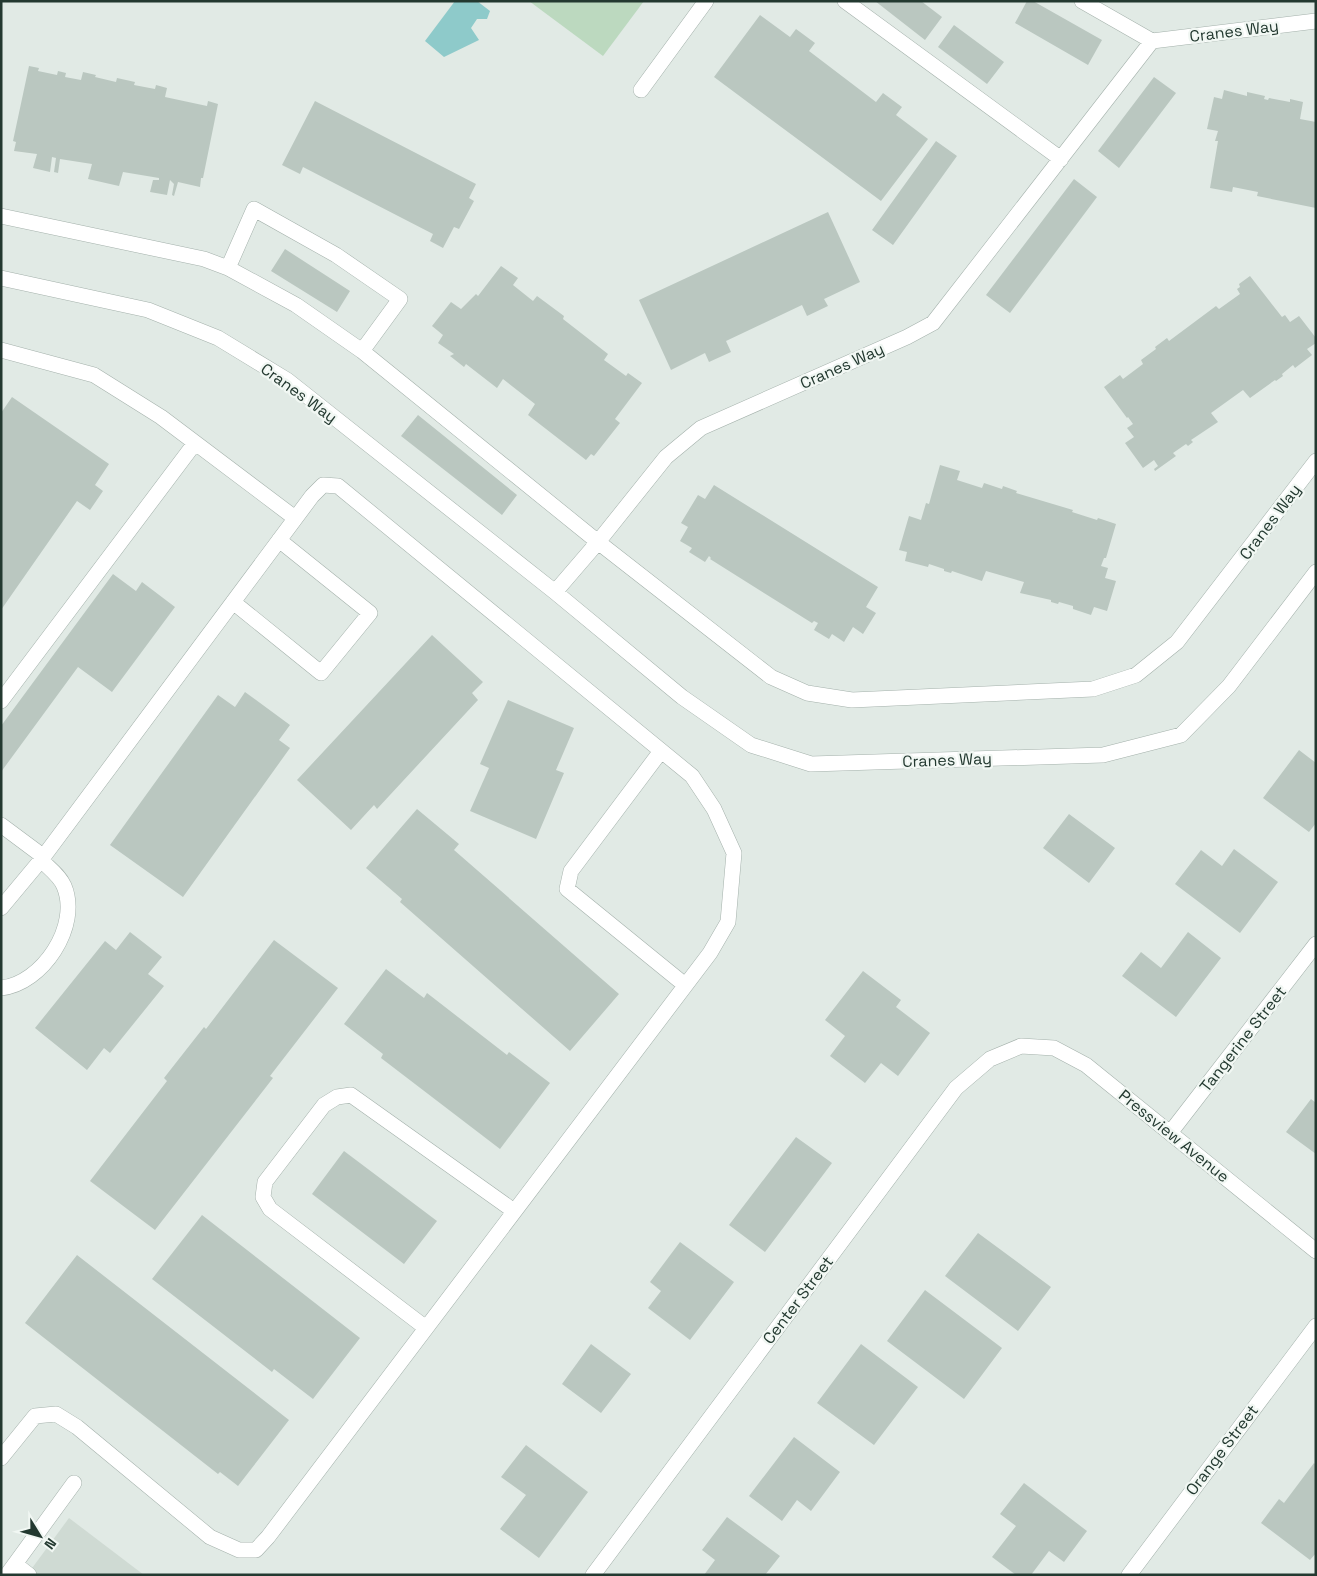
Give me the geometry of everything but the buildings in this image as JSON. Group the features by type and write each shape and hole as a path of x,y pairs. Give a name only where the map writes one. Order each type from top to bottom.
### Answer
{"street":[{"path":"642,90 706,1"},
{"path":"845,1 1061,159"},
{"path":"1082,1 1152,41"},
{"name":"Cranes Way","path":"555,592 666,457 701,428 933,323 1152,41 1316,21"},
{"path":"228,268 254,208 336,255 400,299 362,350"},
{"name":"Cranes Way","path":"1,216 204,259 228,268 296,305 362,350 598,542 771,677 807,693 852,700 1093,689 1136,675 1177,642 1316,461"},
{"name":"Cranes Way","path":"1,278 148,310 218,338 286,380 555,592 682,697 750,745 811,764 1103,755 1181,735 1229,686 1316,572"},
{"path":"1,350 94,375 161,418 295,518"},
{"path":"1,701 195,443"},
{"path":"1,908 42,859 295,518 322,485 338,486 692,776 714,809 734,853 728,922 710,953 268,1537 256,1550 240,1550 210,1537 78,1427 56,1414 35,1416 1,1458"},
{"path":"233,602 321,673 370,612 279,540"},
{"path":"661,751 571,871 568,889 686,985"},
{"path":"1,825 42,859 64,885 68,913 66,928 56,947 43,964 29,978 12,987 1,988"},
{"name":"Tangerine Street","path":"1170,1133 1316,944"},
{"name":"Pressview Avenue","path":"1021,1046 1054,1048 1086,1066 1316,1251"},
{"name":"Center Street","path":"593,1575 956,1088 990,1059 1021,1046"},
{"path":"426,1328 270,1209 263,1197 265,1182 324,1106 337,1097 351,1095 514,1211"},
{"name":"Orange Street","path":"1129,1575 1316,1326"},
{"path":"29,1575 11,1569 74,1483"}],"shaded area":[{"path":"69,1518 144,1575 27,1575"}],"green space":[{"path":"529,1 644,1 603,56"}],"water":[{"path":"455,1 477,1 490,11 487,19 477,19 471,28 479,40 444,57 425,41"}]}
